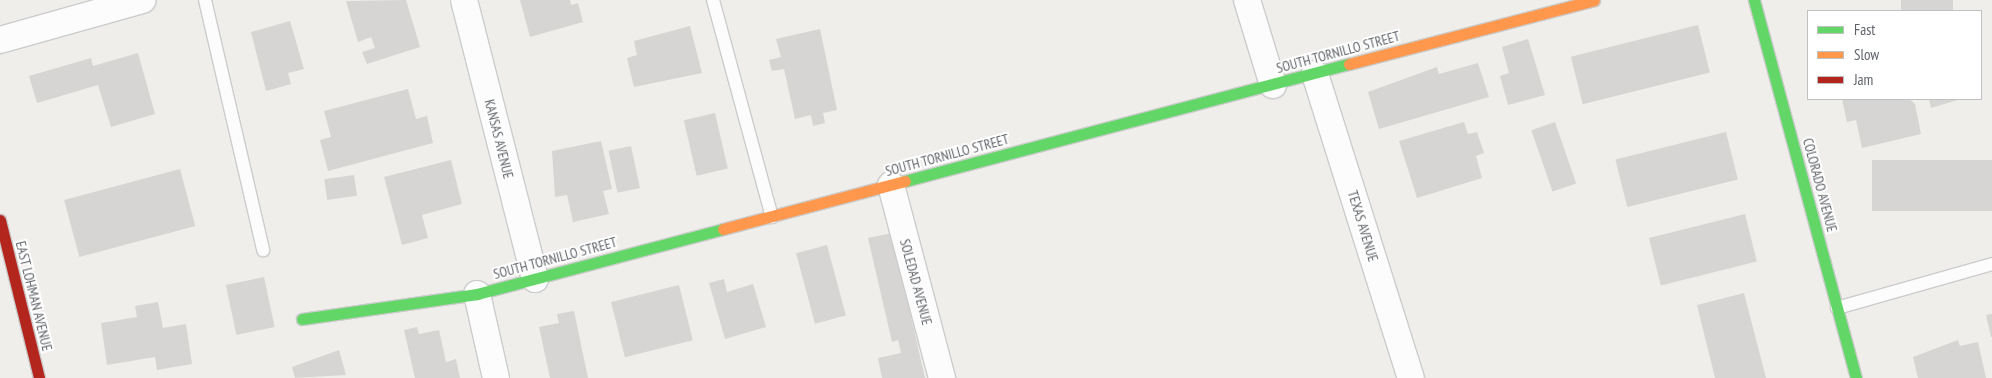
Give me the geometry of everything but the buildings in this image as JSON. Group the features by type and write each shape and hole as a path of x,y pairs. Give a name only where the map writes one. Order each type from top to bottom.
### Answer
{"street":[{"path":"0,40 142,0"},
{"name":"KANSAS AVENUE","path":"464,0 535,279"},
{"path":"1247,0 1273,85"},
{"name":"SOUTH TORNILLO STREET","path":"302,319 477,294 1594,0"},
{"name":"COLORADO AVENUE","path":"1754,0 1856,378"},
{"name":"TEXAS AVENUE","path":"1315,74 1410,378"},
{"name":"SOLEDAD AVENUE","path":"891,185 942,378"},
{"name":"EAST LOHMAN AVENUE","path":"0,220 39,378"},
{"path":"477,294 496,378"}],"lane":[{"path":"205,0 263,250"},
{"path":"713,0 772,217"},
{"path":"1837,308 1992,264"}],"traffic: fast":[{"path":"1754,0 1856,378"},
{"path":"905,181 1349,64"},
{"path":"302,319 477,294 723,229"}],"traffic: slow":[{"path":"1349,64 1594,0"},
{"path":"723,229 905,181"}],"traffic: jam":[{"path":"0,220 39,378"}]}
